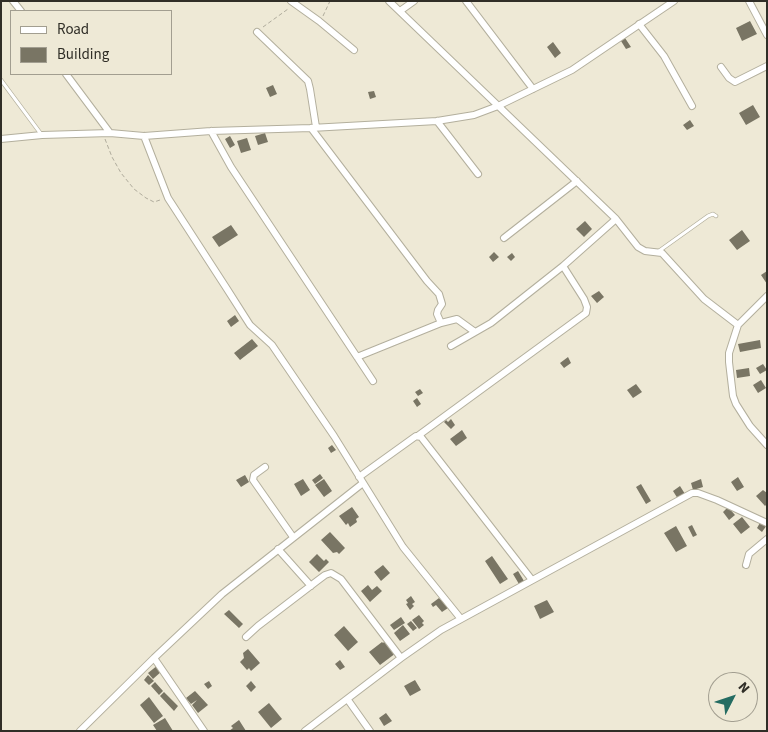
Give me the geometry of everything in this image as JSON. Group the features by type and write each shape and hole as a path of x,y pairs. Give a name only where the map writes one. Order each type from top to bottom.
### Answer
{"street":[{"path":"389,1 616,219 638,247 645,251 658,252 667,258 704,299 738,325"},
{"path":"400,11 414,1"},
{"path":"466,1 533,89"},
{"path":"1,138 106,133 144,136 211,131 437,121 474,115 498,106 583,64 674,1"},
{"path":"749,1 767,35"},
{"path":"293,3 319,21 354,50"},
{"path":"639,24 664,56 692,106"},
{"path":"257,32 308,81 314,127 427,281 439,294 442,304 437,314 441,323"},
{"path":"721,67 729,78 735,82 767,66"},
{"path":"67,75 106,133"},
{"path":"437,121 478,174"},
{"path":"211,131 231,167 374,381"},
{"path":"144,136 168,198 250,325 272,345 403,547 461,619"},
{"path":"504,238 577,181"},
{"path":"451,346 491,323 563,266 616,219"},
{"path":"359,477 416,436 419,436 586,313 587,307 584,299 563,266"},
{"path":"767,296 738,325 729,353 733,396 750,426 767,446"},
{"path":"357,357 441,323 457,319 475,332"},
{"path":"419,436 532,580"},
{"path":"265,467 254,475 253,480 293,537"},
{"path":"80,731 222,594 363,483"},
{"path":"305,731 441,630 692,493 698,493 717,500 767,523"},
{"path":"746,565 749,554 767,539"},
{"path":"278,549 311,586"},
{"path":"246,637 325,575 331,573 341,579 401,658"},
{"path":"154,658 204,731"},
{"path":"348,700 370,731"}],"lane":[{"path":"1,80 42,135"},
{"path":"658,252 708,216 713,214 716,216"}],"path":[{"path":"319,21 330,1"},
{"path":"257,32 293,3"},
{"path":"106,133 112,157 134,189 154,202 168,198"}],"building":[{"path":"750,21 757,34 742,41 736,28"},
{"path":"625,38 631,47 626,49 621,41"},
{"path":"553,42 561,53 555,58 547,47"},
{"path":"273,85 277,94 270,97 266,88"},
{"path":"374,91 376,97 370,99 368,92"},
{"path":"753,105 760,117 746,125 739,113"},
{"path":"690,120 694,126 687,130 683,125"},
{"path":"265,133 268,142 258,145 255,136"},
{"path":"230,136 235,145 230,148 225,139"},
{"path":"247,138 251,150 241,153 237,141"},
{"path":"585,221 592,229 584,237 576,229"},
{"path":"231,225 238,235 219,247 212,237"},
{"path":"742,230 750,241 737,250 729,240"},
{"path":"494,252 499,257 493,262 489,257"},
{"path":"512,253 515,257 511,261 507,257"},
{"path":"767,271 767,284 761,275"},
{"path":"599,291 604,297 597,303 591,296"},
{"path":"235,315 239,321 231,327 227,321"},
{"path":"252,339 258,346 240,360 234,353"},
{"path":"760,340 761,348 740,352 738,344"},
{"path":"568,357 571,363 564,368 560,363"},
{"path":"763,364 767,370 760,374 756,368"},
{"path":"749,368 750,376 737,378 736,370"},
{"path":"761,380 766,388 758,393 753,385"},
{"path":"636,384 642,392 633,398 627,390"},
{"path":"420,389 423,393 418,396 415,392"},
{"path":"417,398 421,404 417,407 413,401"},
{"path":"451,419 455,425 451,429 444,422 446,420 448,422"},
{"path":"462,430 467,438 456,446 450,439"},
{"path":"332,445 336,450 331,453 328,448"},
{"path":"320,474 323,478 315,484 312,480"},
{"path":"245,475 249,482 241,487 236,480"},
{"path":"738,477 744,487 737,491 731,482"},
{"path":"303,479 310,490 301,496 294,484"},
{"path":"324,479 332,491 324,497 315,485"},
{"path":"701,479 703,487 693,490 691,483"},
{"path":"641,484 651,501 646,504 636,487"},
{"path":"680,486 685,494 678,499 673,491"},
{"path":"763,490 767,493 767,504 765,506 756,496"},
{"path":"352,507 359,517 356,519 357,522 350,527 339,516"},
{"path":"728,507 735,515 729,520 723,512"},
{"path":"742,517 750,527 741,534 733,524"},
{"path":"761,521 767,525 762,532 757,528"},
{"path":"692,525 697,535 693,537 688,527"},
{"path":"676,526 687,546 676,552 664,533"},
{"path":"330,532 345,548 339,554 337,552 333,553 321,540"},
{"path":"317,554 324,561 326,559 329,562 319,572 309,562"},
{"path":"492,556 508,579 500,584 485,561"},
{"path":"383,565 390,573 381,581 374,572"},
{"path":"518,571 524,581 519,584 513,574"},
{"path":"368,585 372,590 377,586 382,591 370,602 361,591"},
{"path":"411,596 415,602 410,610 406,600"},
{"path":"439,598 448,608 442,612 436,605 433,607 431,604"},
{"path":"547,600 554,612 540,619 534,606"},
{"path":"229,610 243,624 239,628 224,614"},
{"path":"419,615 424,621 422,623 424,625 419,629 412,620"},
{"path":"401,617 405,623 394,630 390,625"},
{"path":"411,621 417,628 413,631 407,624"},
{"path":"403,625 410,634 400,641 394,633"},
{"path":"344,626 358,642 348,651 334,635"},
{"path":"386,640 396,653 380,665 369,652"},
{"path":"248,649 260,663 251,671 249,668 247,670 240,662 244,658 243,653"},
{"path":"340,660 345,667 340,670 335,664"},
{"path":"158,665 162,671 153,679 148,673"},
{"path":"148,675 154,681 149,685 144,680"},
{"path":"415,680 421,690 410,696 404,686"},
{"path":"209,681 212,686 208,689 204,684"},
{"path":"251,681 256,687 251,692 246,686"},
{"path":"155,682 163,691 159,695 151,686"},
{"path":"195,691 208,705 198,713 192,705 197,700 191,704 186,698"},
{"path":"164,692 178,706 174,711 160,696"},
{"path":"149,697 163,716 154,723 140,705"},
{"path":"269,703 282,719 271,728 258,712"},
{"path":"386,713 392,721 384,726 379,718"},
{"path":"165,718 173,731 157,731 153,725"},
{"path":"239,720 246,731 229,731 233,728 231,726"}]}
